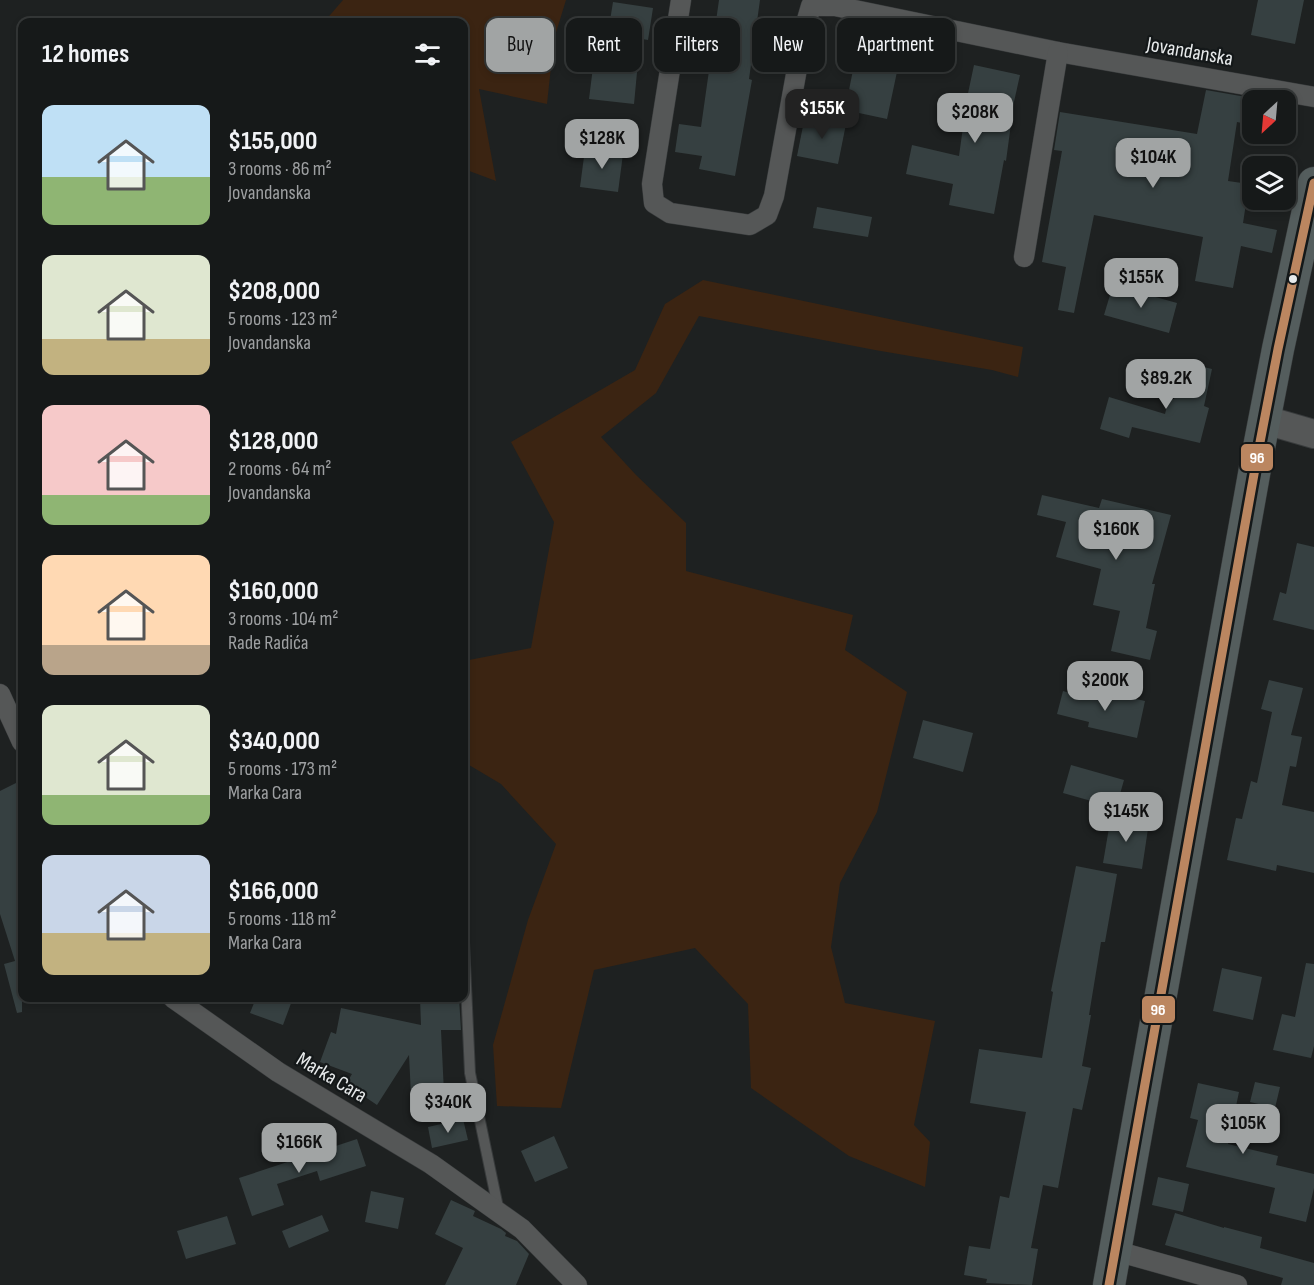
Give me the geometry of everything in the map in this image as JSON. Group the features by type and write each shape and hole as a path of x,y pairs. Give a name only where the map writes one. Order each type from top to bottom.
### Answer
{"main road":[{"path":"1109,1285 1280,339 1314,183"}],"street":[{"name":"Jovandanska","path":"681,0 652,184 654,203 670,213 750,225 767,215 774,196 804,30 811,6 835,6 1058,52 1314,97"},
{"path":"1024,257 1058,52"},
{"path":"1265,420 1314,434"},
{"path":"0,694 18,733"},
{"name":"Marka Cara","path":"179,1002 278,1072 431,1164 522,1229 577,1285"},
{"path":"1116,1251 1237,1285"}],"lane":[{"path":"467,1002 470,1072 499,1213"}],"shaded area":[{"path":"343,0 566,0 554,39 554,18 486,18 486,72 550,72 547,104 479,89 496,181 468,170 468,18 327,18"},
{"path":"703,280 1023,347 1018,377 992,370 699,316 656,393 601,437 636,475 686,523 686,571 853,615 845,650 907,692 877,812 840,883 831,947 845,1003 935,1021 914,1125 930,1142 925,1187 849,1156 751,1088 748,1004 695,948 594,970 561,1108 497,1106 493,1045 528,920 556,844 501,784 468,764 468,660 531,648 554,522 511,442 635,370 665,304"}],"building":[{"path":"719,0 760,0 757,18 752,18 752,57 749,79 752,80 735,176 699,169 702,156 675,152 679,124 701,127 709,72 740,72 740,18 716,18"},
{"path":"1258,0 1304,0 1295,44 1251,35"},
{"path":"613,2 653,8 648,40 642,39 642,18 610,18"},
{"path":"974,65 1020,75 1009,124 1011,124 1006,161 1004,160 994,214 949,205 953,184 906,174 912,145 959,156"},
{"path":"592,72 637,72 634,104 589,99"},
{"path":"853,72 897,72 887,119 845,110"},
{"path":"1206,90 1242,96 1242,123 1237,122 1228,181 1242,183 1242,210 1245,210 1243,223 1277,230 1272,253 1241,246 1233,288 1195,281 1203,237 1094,215 1074,313 1058,310 1066,267 1042,262 1062,151 1054,150 1060,112 1197,134"},
{"path":"805,116 846,124 838,164 797,156"},
{"path":"585,149 623,154 618,192 580,187"},
{"path":"817,207 872,217 868,237 813,228"},
{"path":"1113,285 1177,303 1169,333 1104,315"},
{"path":"1183,362 1212,369 1204,406 1209,408 1200,443 1132,427 1129,438 1100,429 1109,397 1165,414 1169,398 1174,399"},
{"path":"1042,495 1099,508 1102,499 1171,515 1152,584 1155,584 1146,628 1157,631 1150,660 1111,651 1120,611 1093,605 1101,569 1056,557 1066,522 1037,515"},
{"path":"1297,543 1314,547 1314,630 1273,620 1280,592 1286,594"},
{"path":"1269,680 1303,688 1291,735 1302,737 1296,767 1290,766 1282,805 1314,812 1314,873 1277,865 1276,871 1227,860 1236,818 1242,819 1251,781 1257,783 1272,712 1261,709"},
{"path":"1097,690 1145,701 1137,738 1088,727 1089,722 1057,714 1063,691 1094,700"},
{"path":"923,720 973,733 963,772 913,758"},
{"path":"1071,765 1124,780 1116,808 1063,793"},
{"path":"16,783 18,788 18,1002 22,1002 22,1012 17,1013 4,964 15,961 0,914 0,791"},
{"path":"1111,816 1149,822 1142,869 1103,863"},
{"path":"1076,866 1117,874 1105,942 1101,942 1089,1015 1091,1015 1082,1066 1091,1068 1082,1110 1073,1108 1058,1188 1043,1185 1031,1248 1038,1249 1032,1285 986,1283 987,1279 964,1275 969,1246 990,1249 1000,1196 1009,1198 1026,1112 970,1103 979,1049 1042,1058 1053,992 1051,991"},
{"path":"1306,963 1314,964 1314,1046 1311,1058 1273,1050 1282,1014 1295,1017"},
{"path":"1222,968 1262,977 1253,1020 1213,1011"},
{"path":"254,1002 292,1002 283,1025 250,1013"},
{"path":"420,1002 459,1002 461,1030 441,1030 444,1093 411,1095 409,1055 377,1105 346,1084 352,1074 320,1062 331,1032 336,1034 341,1008 421,1025"},
{"path":"1255,1082 1280,1087 1275,1108 1250,1102"},
{"path":"1198,1083 1239,1092 1228,1144 1278,1156 1276,1165 1314,1174 1314,1188 1306,1222 1269,1213 1275,1188 1186,1167 1198,1120 1190,1118"},
{"path":"463,1119 468,1140 432,1148 428,1127"},
{"path":"554,1136 568,1168 535,1182 521,1151"},
{"path":"357,1139 366,1166 320,1181 317,1171 277,1184 284,1205 252,1216 239,1178"},
{"path":"1158,1177 1189,1184 1183,1212 1152,1205"},
{"path":"371,1191 404,1198 398,1229 365,1222"},
{"path":"451,1200 475,1211 473,1216 501,1229 506,1233 505,1236 517,1241 529,1254 516,1285 445,1285 463,1248 435,1234"},
{"path":"1175,1213 1262,1237 1260,1248 1314,1263 1314,1285 1281,1285 1283,1278 1165,1245"},
{"path":"322,1215 329,1231 289,1248 282,1231"},
{"path":"227,1216 236,1244 186,1259 177,1231"}],"transit line":[{"name":"96","path":"1109,1285 1256,463 1314,183"}]}
